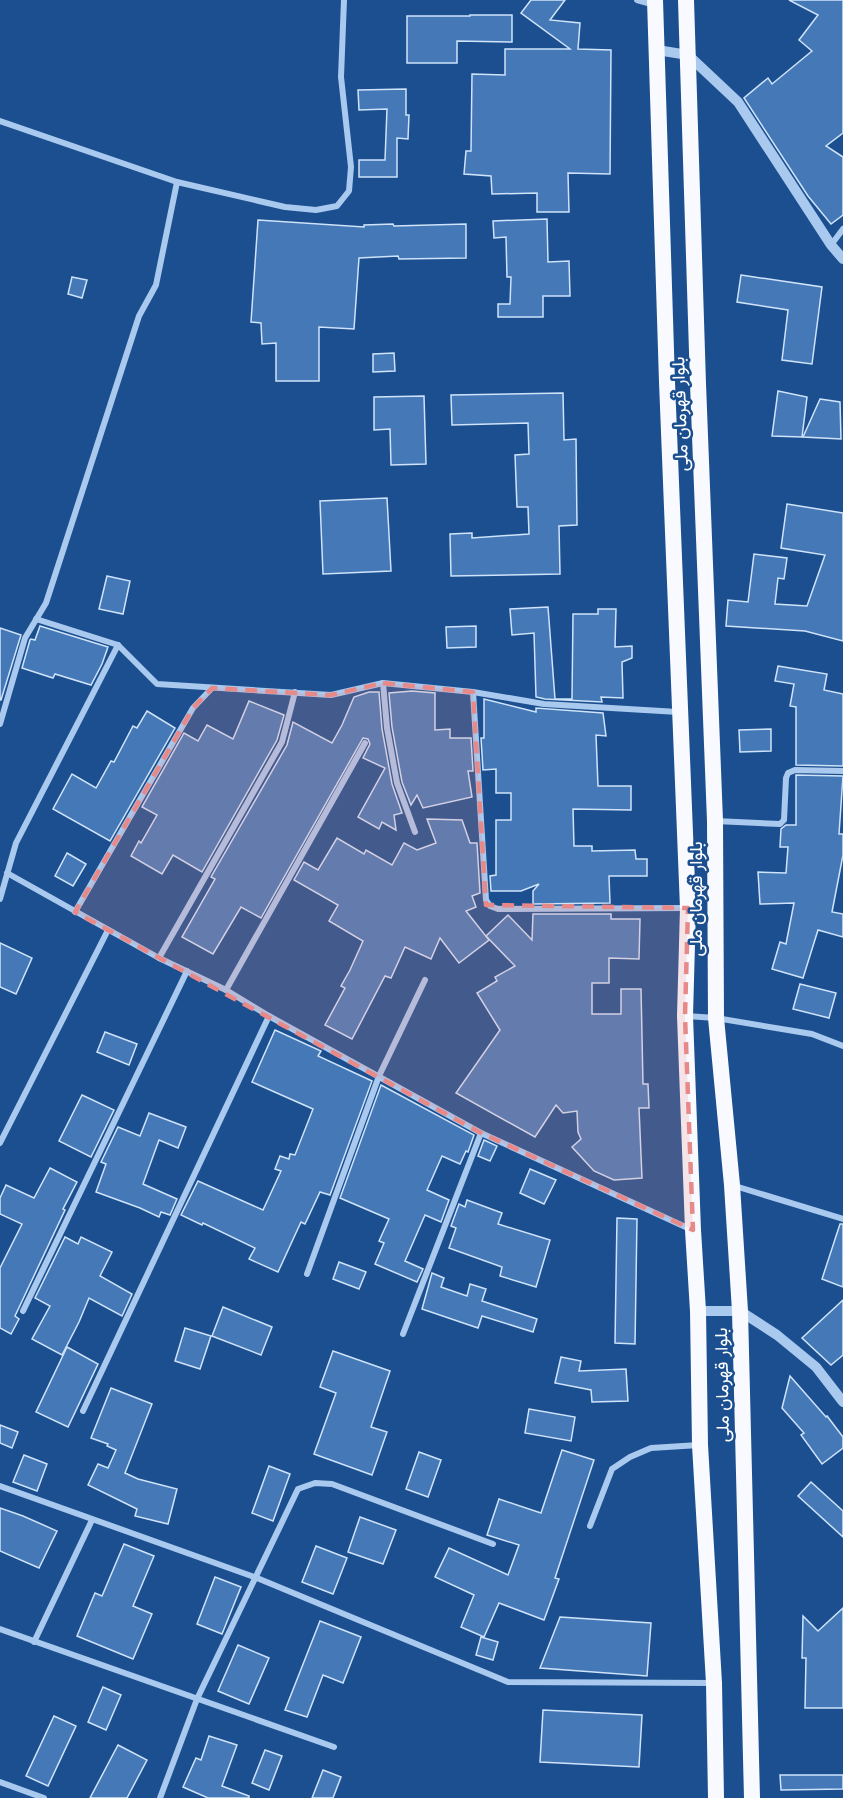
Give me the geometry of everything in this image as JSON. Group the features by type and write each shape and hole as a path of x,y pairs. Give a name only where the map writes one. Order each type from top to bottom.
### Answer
{"highway":[{"name":"بلوار قهرمان ملی","path":"686,0 697,373 715,821 716,1018 732,1185 740,1311 752,1798"},
{"name":"بلوار قهرمان ملی","path":"655,2 667,382 688,908 685,1016 698,1311 700,1444 714,1683 716,1798"}],"street":[{"path":"0,121 177,182 285,207 316,210 337,206 349,191 351,167 341,77 344,0"},
{"path":"637,0 655,2"},
{"path":"657,50 688,55 738,102 831,245 843,259"},
{"path":"0,724 25,638 46,603 139,316 156,285 177,182"},
{"path":"831,245 843,229"},
{"path":"36,619 118,645 157,684 331,695 383,683 474,692 544,704 681,712"},
{"path":"0,899 16,843 118,645"},
{"path":"383,683 387,728 397,783 415,832"},
{"path":"75,912 193,708 212,688"},
{"path":"159,958 282,742 295,692"},
{"path":"474,692 486,900 490,906 498,909 688,908"},
{"path":"226,990 365,743"},
{"path":"715,821 780,824 784,820 788,773 795,770 843,771"},
{"path":"8,873 159,958 226,990 481,1133 693,1230"},
{"path":"0,1143 108,930"},
{"path":"23,1311 187,971"},
{"path":"307,1274 380,1076 425,980"},
{"path":"83,1411 269,1016"},
{"path":"685,1016 716,1018 812,1034 843,1046"},
{"path":"403,1334 481,1133"},
{"path":"732,1185 843,1219"},
{"path":"698,1311 740,1311 777,1335 816,1367 843,1402"},
{"path":"590,1526 612,1469 630,1457 651,1449 700,1444"},
{"path":"159,1798 197,1699 298,1489 315,1483 333,1484 493,1544"},
{"path":"0,1486 257,1578 508,1682 714,1683"},
{"path":"34,1642 92,1520"},
{"path":"0,1629 334,1747"},
{"path":"0,1782 44,1798"}],"highlighted area":[{"path":"383,683 473,692 486,905 688,908 685,1016 693,1230 481,1133 75,912 193,708 212,688 331,695"}],"building":[{"path":"531,0 565,0 550,20 580,23 578,49 611,50 610,174 568,173 569,212 537,212 537,193 492,194 491,176 464,174 466,151 471,151 472,74 505,75 505,49 570,49 521,13"},
{"path":"789,0 843,0 843,133 826,146 843,157 843,215 831,224 808,196 744,98 768,78 772,84 812,51 799,40 818,15"},
{"path":"512,15 512,42 457,41 457,63 407,63 407,16"},
{"path":"406,89 406,115 409,115 408,139 397,138 397,177 359,177 359,160 385,160 387,109 359,110 358,90"},
{"path":"547,219 548,262 569,261 570,296 543,296 543,317 498,317 498,304 510,304 511,277 507,277 506,237 494,238 493,221"},
{"path":"258,220 364,227 364,225 393,224 394,226 466,224 466,258 399,259 398,256 359,258 354,329 319,327 319,381 276,381 276,343 262,344 261,323 251,322"},
{"path":"741,275 822,287 812,364 782,360 788,310 737,302"},
{"path":"72,277 87,280 82,298 68,294"},
{"path":"394,353 395,371 373,372 373,354"},
{"path":"778,391 807,397 802,437 772,436"},
{"path":"563,393 564,440 576,439 577,525 559,526 560,574 451,576 450,534 472,533 472,538 529,534 528,507 517,507 515,455 529,454 528,423 452,425 451,395"},
{"path":"424,396 426,464 391,465 390,429 374,430 374,397"},
{"path":"820,399 840,402 841,439 803,437"},
{"path":"387,498 391,571 323,574 320,501"},
{"path":"787,504 843,513 843,641 805,631 726,626 728,600 748,602 754,554 787,558 784,579 778,578 775,604 807,606 825,555 781,548"},
{"path":"107,576 130,581 123,614 99,609"},
{"path":"548,607 555,699 572,699 573,614 598,614 598,609 616,609 615,647 632,646 632,658 622,662 623,698 601,697 602,702 545,699 536,697 534,633 512,635 510,609"},
{"path":"40,626 108,647 91,685 55,674 53,678 22,668 30,640 35,640"},
{"path":"476,626 476,647 447,648 446,627"},
{"path":"0,628 21,635 1,700 0,700"},
{"path":"778,666 827,674 824,690 843,694 843,766 796,765 796,707 790,706 794,684 775,681"},
{"path":"412,691 435,693 435,730 450,729 450,738 471,738 473,771 468,771 472,797 423,808 417,795 411,805 402,782 392,727 389,693"},
{"path":"369,692 379,692 382,729 392,784 402,813 394,815 396,830 382,822 379,829 358,817 385,768 363,758 370,744 368,739 363,738 261,918 241,907 213,954 182,937 215,879 211,877 287,745 293,722 332,743 354,697"},
{"path":"484,699 536,712 536,708 603,713 606,736 596,735 598,786 631,786 631,810 573,809 574,846 592,846 592,851 635,850 636,859 647,859 647,876 609,876 610,903 533,904 533,891 539,884 521,891 491,891 490,876 496,875 496,820 511,820 511,793 496,793 496,769 483,770 481,738 484,738"},
{"path":"249,701 284,715 277,740 202,872 173,855 162,874 131,856 157,815 142,807 184,733 198,741 207,725 233,739"},
{"path":"147,711 175,728 110,841 53,809 72,774 96,788 111,761 114,762 133,726 137,728"},
{"path":"771,729 771,751 740,752 739,730"},
{"path":"796,775 843,776 839,834 843,834 843,855 832,912 843,914 843,937 818,930 803,978 772,969 780,942 786,944 794,903 760,904 758,872 786,873 788,847 780,847 781,829 786,825 796,825"},
{"path":"427,819 462,820 470,843 477,843 480,893 472,896 476,907 466,911 489,940 459,963 440,938 431,959 405,947 391,978 385,976 352,1039 325,1025 345,988 341,986 363,941 329,921 338,905 294,880 304,862 318,870 337,838 364,854 366,850 392,865 404,843 417,850 436,843"},
{"path":"67,853 86,864 73,886 55,876"},
{"path":"533,914 611,914 611,919 640,919 639,959 609,958 609,983 592,983 592,1014 621,1014 621,989 641,989 643,1084 648,1084 649,1108 639,1108 642,1178 614,1180 594,1171 572,1147 581,1139 578,1132 577,1111 563,1113 556,1105 535,1137 456,1093 500,1030 477,993 497,981 495,977 515,966 486,936 508,915 532,940"},
{"path":"0,943 32,958 16,994 0,987"},
{"path":"800,984 836,993 829,1018 793,1009"},
{"path":"275,1030 321,1051 318,1056 372,1081 330,1195 320,1192 305,1224 301,1222 278,1272 249,1259 255,1248 181,1215 198,1181 263,1210 281,1171 275,1169 280,1156 289,1159 290,1154 295,1155 313,1109 252,1082"},
{"path":"105,1032 137,1044 129,1065 97,1052"},
{"path":"381,1085 474,1135 468,1152 466,1151 460,1164 442,1156 427,1190 449,1200 441,1222 425,1215 405,1261 423,1269 417,1282 375,1264 384,1243 379,1241 389,1219 340,1198"},
{"path":"82,1095 114,1110 91,1157 59,1141"},
{"path":"149,1113 186,1127 178,1148 159,1140 143,1184 177,1199 170,1215 161,1212 159,1217 96,1192 106,1164 101,1162 118,1127 140,1136"},
{"path":"484,1140 497,1146 490,1161 478,1156"},
{"path":"50,1168 77,1182 15,1316 19,1319 11,1334 0,1328 0,1268 22,1224 0,1214 0,1198 6,1185 34,1198"},
{"path":"530,1169 556,1180 544,1204 520,1193"},
{"path":"467,1200 502,1213 498,1224 550,1240 536,1287 500,1276 502,1267 449,1248 456,1228 451,1226 459,1204 465,1207"},
{"path":"617,1218 637,1219 635,1344 615,1343"},
{"path":"840,1224 843,1224 843,1287 822,1279"},
{"path":"65,1237 78,1244 81,1237 112,1252 100,1276 132,1294 122,1316 89,1298 62,1355 32,1339 50,1306 35,1298"},
{"path":"339,1262 366,1272 359,1289 333,1279"},
{"path":"432,1273 444,1278 441,1287 467,1296 470,1284 486,1289 482,1301 537,1319 533,1332 482,1316 478,1328 422,1309"},
{"path":"843,1300 843,1355 831,1365 802,1338"},
{"path":"223,1307 272,1327 261,1355 212,1336"},
{"path":"185,1328 211,1336 200,1369 175,1361"},
{"path":"67,1347 98,1364 68,1427 36,1412"},
{"path":"333,1351 390,1371 371,1427 387,1432 372,1475 314,1454 336,1393 320,1387"},
{"path":"561,1357 581,1361 579,1371 626,1369 628,1401 592,1402 591,1390 555,1383"},
{"path":"790,1376 843,1437 843,1448 822,1464 801,1435 804,1433 782,1408"},
{"path":"111,1388 152,1404 125,1473 138,1479 177,1489 168,1524 135,1516 137,1509 88,1485 98,1464 108,1468 116,1450 107,1446 108,1444 91,1438"},
{"path":"529,1409 575,1417 571,1441 525,1433"},
{"path":"0,1425 18,1432 12,1448 0,1443"},
{"path":"562,1450 594,1460 555,1578 559,1579 544,1620 499,1603 484,1637 461,1627 474,1595 435,1577 449,1548 508,1575 519,1545 487,1535 499,1499 541,1513"},
{"path":"419,1452 441,1460 428,1497 406,1489"},
{"path":"24,1455 47,1464 37,1491 13,1482"},
{"path":"269,1466 290,1474 273,1521 252,1513"},
{"path":"811,1482 843,1511 843,1537 798,1496"},
{"path":"0,1508 57,1531 39,1568 0,1551"},
{"path":"360,1517 396,1530 383,1564 348,1552"},
{"path":"124,1544 154,1556 133,1606 152,1614 133,1659 77,1636 95,1593 102,1596"},
{"path":"316,1546 347,1558 333,1594 302,1582"},
{"path":"215,1577 241,1587 222,1634 197,1624"},
{"path":"843,1608 843,1708 805,1708 806,1658 802,1658 803,1616 818,1631"},
{"path":"560,1617 651,1623 647,1676 540,1668"},
{"path":"320,1621 361,1637 343,1683 323,1675 307,1717 285,1710"},
{"path":"481,1637 498,1642 493,1660 476,1655"},
{"path":"238,1645 269,1658 249,1704 218,1691"},
{"path":"103,1687 121,1695 106,1730 88,1722"},
{"path":"543,1710 642,1715 639,1767 540,1762"},
{"path":"54,1716 76,1726 48,1786 26,1776"},
{"path":"209,1736 237,1745 222,1786 249,1796 249,1798 208,1798 183,1787 196,1758 201,1760"},
{"path":"118,1745 147,1760 127,1798 90,1798"},
{"path":"265,1750 282,1756 269,1790 252,1783"},
{"path":"323,1770 341,1777 333,1798 312,1798"},
{"path":"780,1775 843,1775 843,1789 781,1790"}]}
